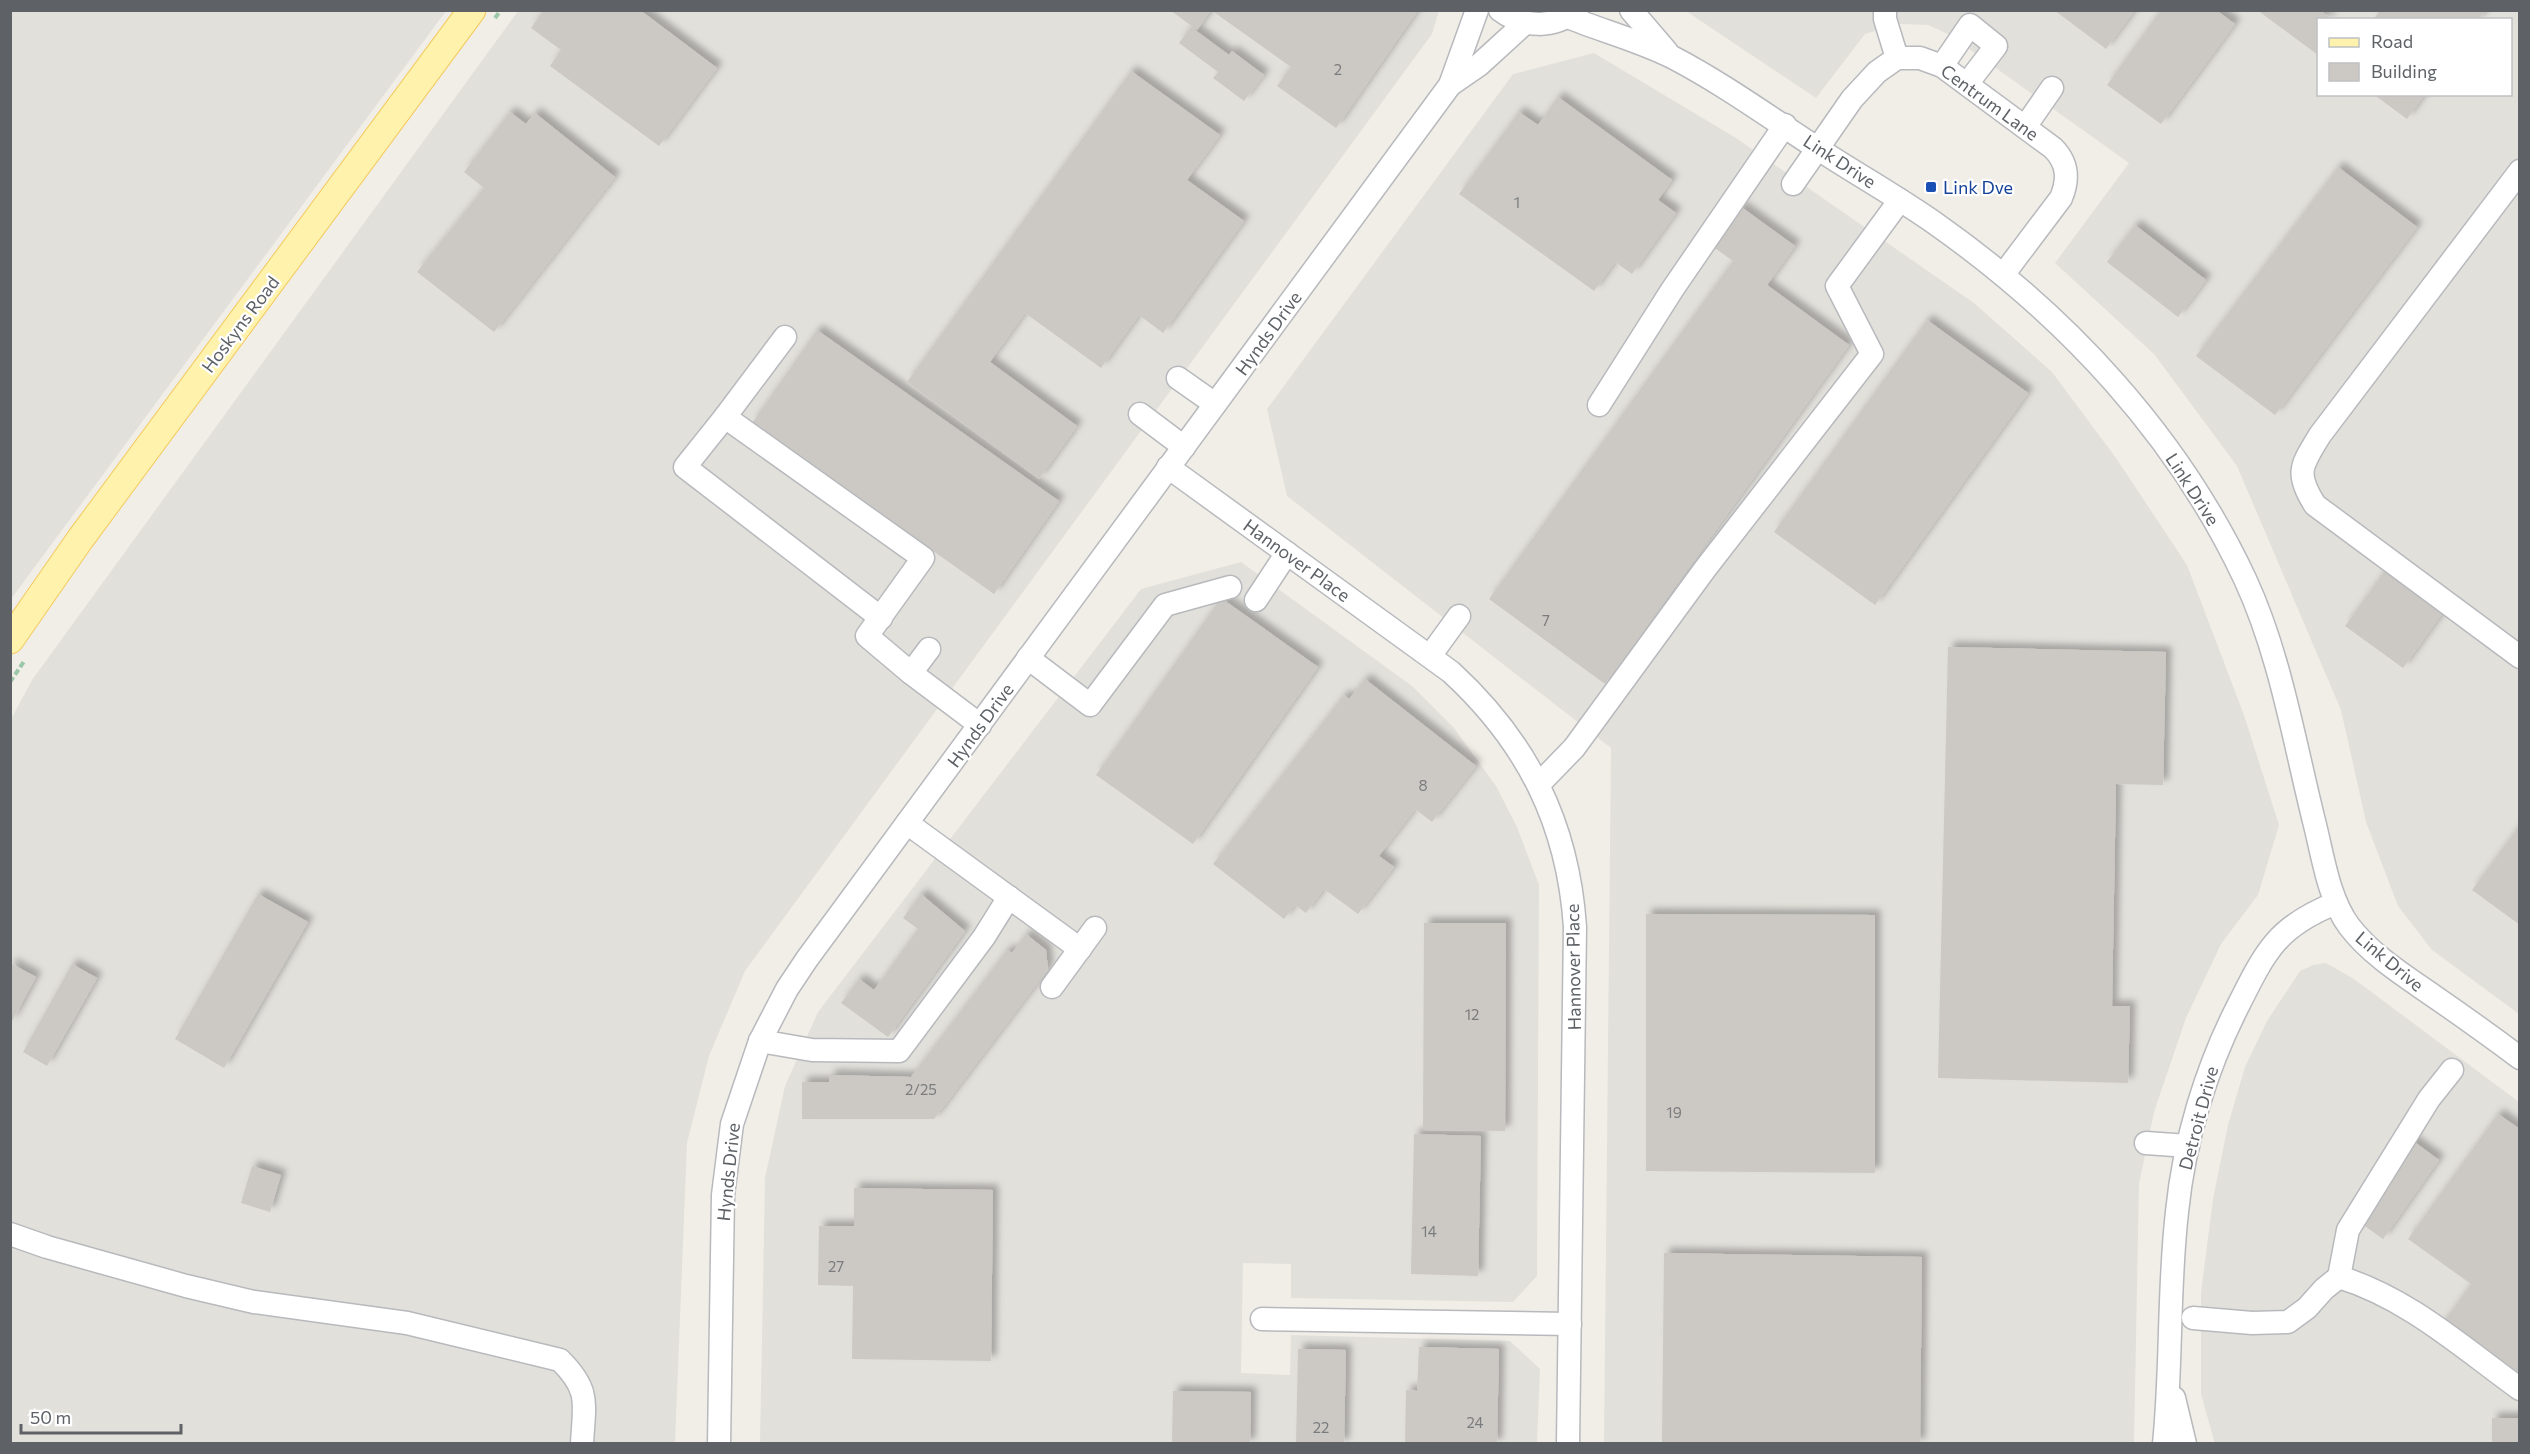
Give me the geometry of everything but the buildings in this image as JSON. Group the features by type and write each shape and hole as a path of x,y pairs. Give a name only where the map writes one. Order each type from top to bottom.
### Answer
{"main road":[{"name":"Hoskyns Road","path":"10,640 81,538 472,10"}],"street":[{"name":"Hynds Drive","path":"719,1443 722,1230 726,1161 742,1089 760,1041 787,989 1450,85 1477,10"},
{"path":"1500,10 1525,23 1547,24 1572,14"},
{"name":"Link Drive","path":"1631,10 1672,57"},
{"path":"1793,184 1859,91 1887,64 1898,58 1885,19 1885,10"},
{"name":"Link Drive","path":"1572,14 1672,57 1785,125 1900,200 2003,274 2059,324 2123,393 2184,473 2227,544 2259,611 2336,903 2356,934 2379,956 2477,1038 2520,1058"},
{"name":"Hynds Drive","path":"1450,85 1479,65 1525,23"},
{"path":"1942,66 1970,25 1996,46 1967,84"},
{"name":"Centrum Lane","path":"1898,58 1920,58 1942,66 2060,154 2067,175 2066,186 2052,212 2003,274"},
{"path":"2025,127 2052,88"},
{"path":"1599,405 1684,272 1785,125"},
{"path":"2520,171 2320,435 2302,464 2304,487 2315,505 2520,657"},
{"path":"1539,784 1574,748 1705,568 1872,354 1837,286 1900,200"},
{"path":"785,337 685,467 880,618"},
{"path":"1178,378 1215,404"},
{"path":"1140,414 1184,447"},
{"path":"725,417 923,558 867,636 910,673 980,725"},
{"name":"Hannover Place","path":"1168,467 1430,656 1488,709 1517,748 1539,784 1550,808 1564,856 1575,927 1568,1443"},
{"path":"1256,600 1287,553"},
{"path":"1028,658 1090,705 1166,605 1230,587"},
{"path":"1430,656 1459,616"},
{"path":"910,673 929,649"},
{"path":"907,824 1080,949"},
{"path":"760,1041 812,1050 899,1051 984,937 1009,897"},
{"name":"Detroit Drive","path":"2163,1443 2170,1382 2174,1242 2188,1146 2217,1052 2262,960 2275,940 2297,921 2336,903"},
{"path":"1052,987 1095,928"},
{"path":"2193,1318 2252,1323 2288,1322 2307,1308 2324,1289 2339,1277 2348,1230 2429,1099 2452,1070"},
{"path":"2146,1143 2188,1146"},
{"path":"10,1233 47,1247 243,1299 407,1323 560,1360 573,1373 585,1393 582,1443"},
{"path":"2339,1277 2384,1294 2418,1315 2520,1389"},
{"path":"1262,1319 1570,1324"},
{"name":"Detroit Drive","path":"2170,1382 2185,1443"}],"shaded area":[{"path":"10,11 446,11 11,599"},
{"path":"518,11 1439,11 1432,34 745,971 709,1056 687,1143 675,1443 11,1443 10,721 32,680"},
{"path":"1686,11 2519,11 2519,1014 2432,950 2398,906 2366,822 2341,710 2237,466 2154,354 2055,263 2129,163 1948,34 1928,25 1900,24 1865,34 1816,98"},
{"path":"1594,53 1736,138 1974,303 2052,372 2116,458 2187,565 2244,715 2279,825 2258,895 2221,944 2186,1018 2154,1112 2139,1184 2134,1443 1604,1443 1611,748 1287,496 1267,409 1513,74"},
{"path":"1241,562 1412,686 1454,728 1496,786 1517,827 1539,885 1537,1276 1513,1302 1291,1298 1291,1264 1243,1263 1241,1373 1290,1375 1291,1335 1510,1341 1540,1369 1537,1443 760,1444 765,1178 785,1086 818,1012 1141,589"},
{"path":"2326,963 2354,979 2519,1102 2519,1443 2215,1444 2201,1394 2201,1293 2213,1199 2228,1125 2245,1067 2267,1021 2300,971 2313,965"}],"place":[{"name":"Link Dve","path":"1931,187"}]}
